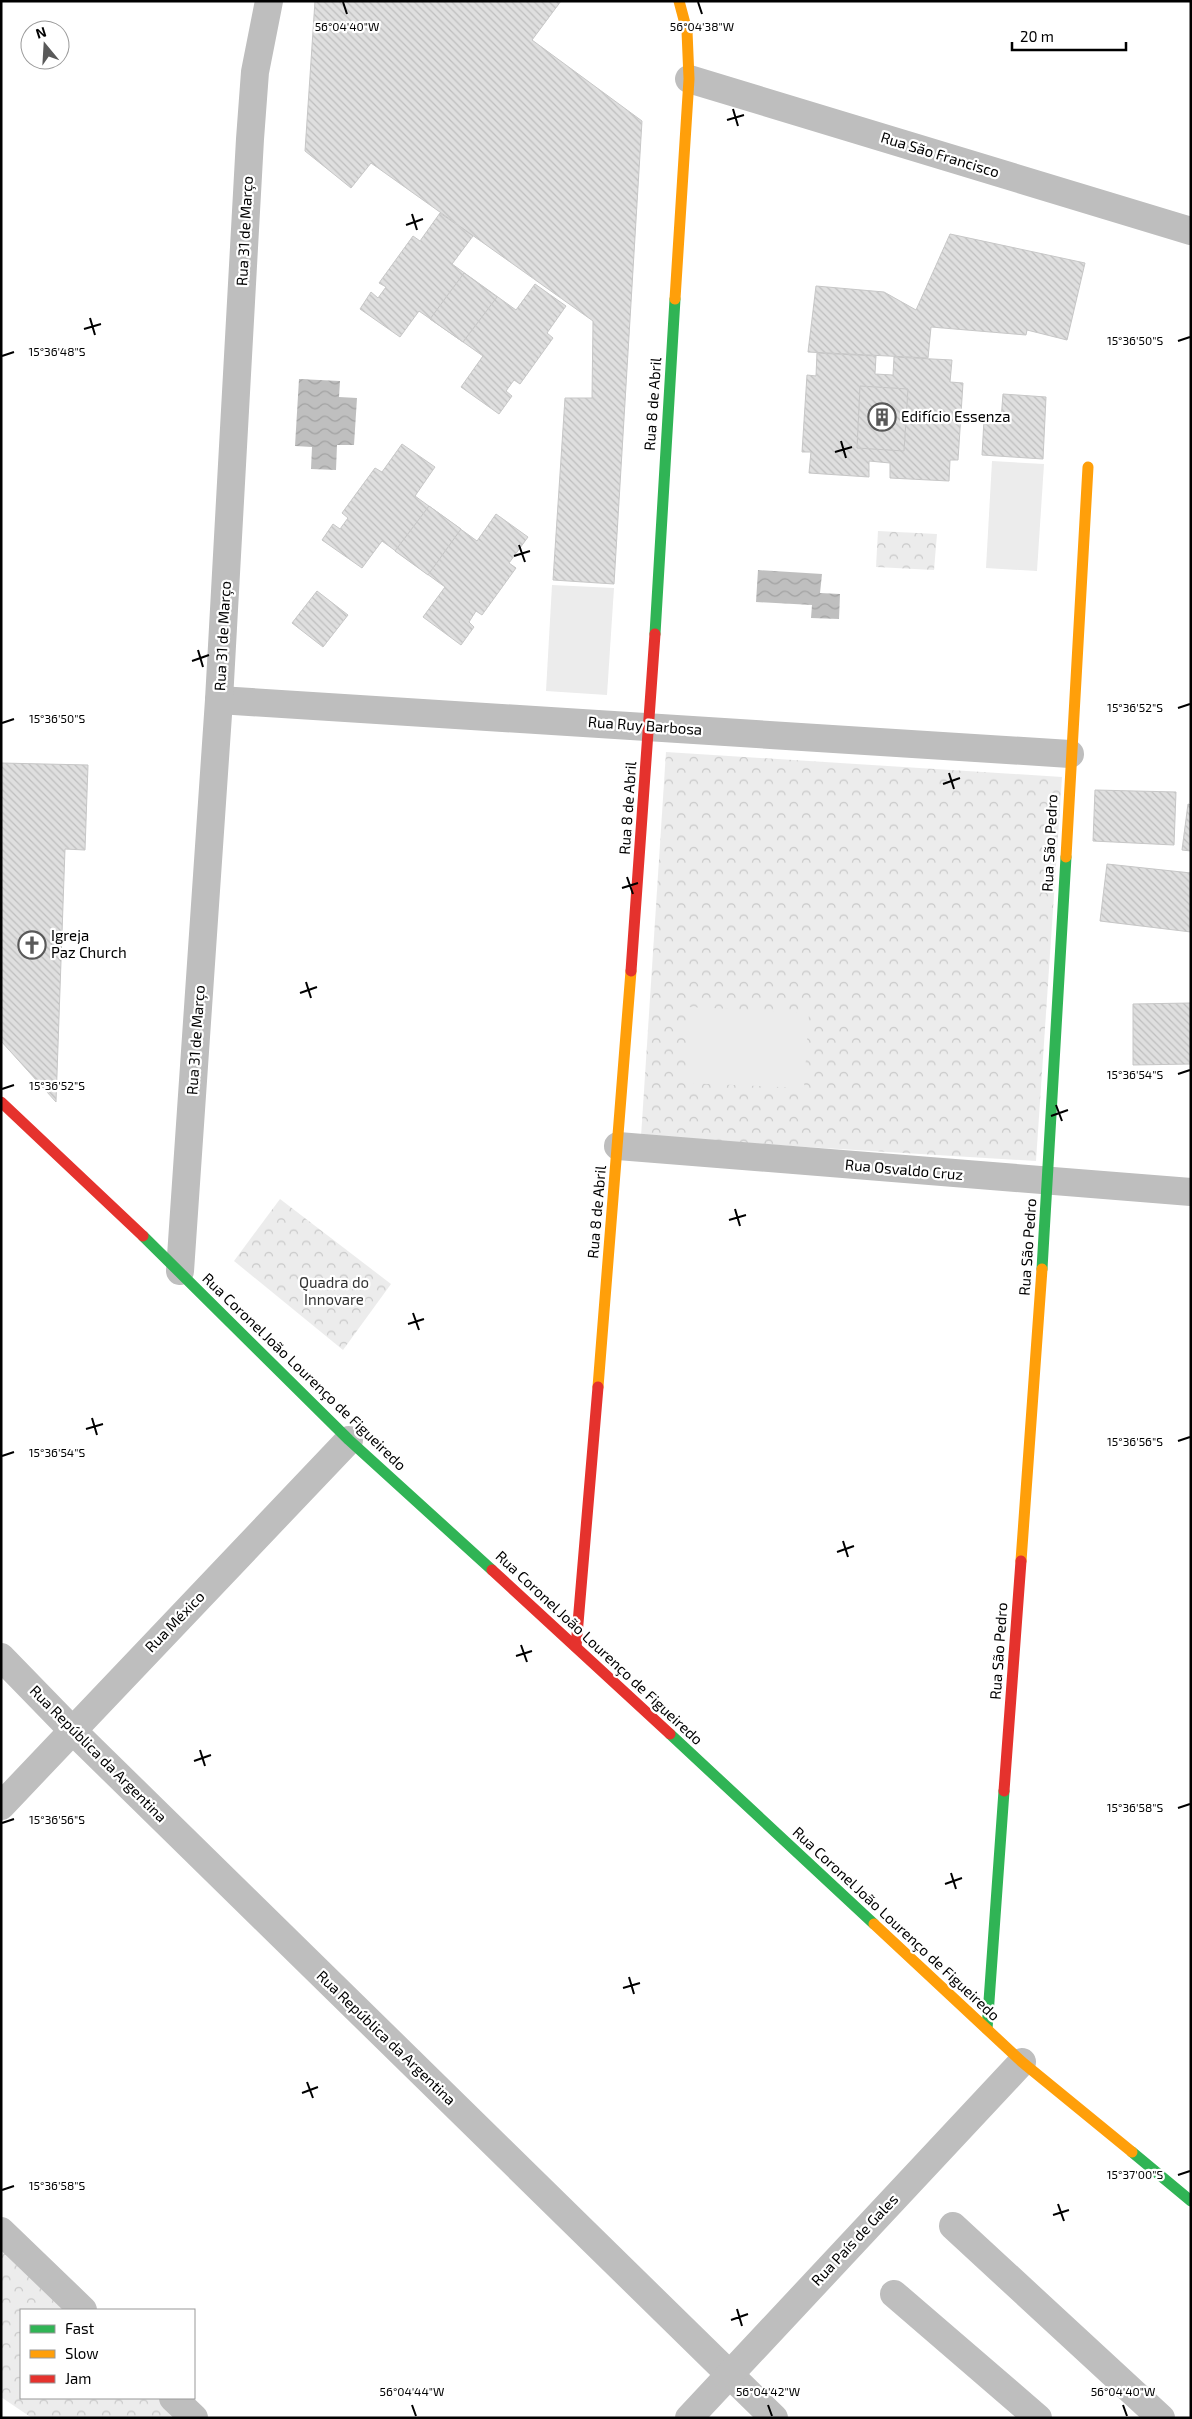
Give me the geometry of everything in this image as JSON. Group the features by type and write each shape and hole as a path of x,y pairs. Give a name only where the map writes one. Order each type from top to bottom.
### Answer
{"street":[{"name":"Rua 31 de Março","path":"180,1271 220,700 250,139 255,72 269,1"},
{"name":"Rua 8 de Abril","path":"576,1647 618,1146 649,726 689,79 687,31 680,1"},
{"name":"Rua São Francisco","path":"689,79 1191,231"},
{"name":"Rua São Pedro","path":"986,2029 1048,1182 1070,754 1088,467"},
{"name":"Rua Ruy Barbosa","path":"220,700 1070,754"},
{"name":"Rua Coronel João Lourenço de Figueiredo","path":"1,1102 180,1271 349,1440 576,1647 986,2029 1022,2062 1191,2201"},
{"name":"Rua Osvaldo Cruz","path":"618,1146 1191,1192"},
{"name":"Rua México","path":"1,1806 349,1440"},
{"name":"Rua República da Argentina","path":"1,1656 72,1730 774,2418"},
{"name":"Rua País de Gales","path":"688,2418 1022,2062"},
{"path":"953,2226 1161,2418"},
{"path":"1,2231 82,2309"},
{"path":"894,2294 1038,2418"},
{"path":"174,2399 194,2418"}],"green space":[{"path":"992,461 1044,464 1037,571 986,568"},
{"path":"878,531 937,534 934,570 876,567"},
{"path":"552,585 614,588 607,695 546,691"},
{"path":"666,752 1062,777 1036,1161 641,1137"},
{"path":"688,1007 809,1013 804,1088 685,1083"},
{"name":"Quadra do Innovare","path":"280,1199 391,1284 343,1350 234,1261"},
{"path":"1,2238 74,2309 20,2309 20,2399 165,2399 184,2418 32,2418 1,2397"}],"water":[{"path":"299,379 340,381 339,397 357,398 354,445 337,445 336,470 311,469 312,447 295,446"},
{"path":"758,570 822,574 820,593 840,594 839,619 811,618 812,605 756,602"}],"building":[{"path":"315,1 561,1 532,40 642,121 614,584 553,580 565,398 592,398 593,321 371,163 351,188 305,151"},
{"path":"440,213 473,236 452,264 516,310 535,284 566,306 547,333 553,338 520,384 514,380 506,391 512,396 499,414 461,387 483,356 419,311 400,337 360,309 371,292 378,298 386,287 379,283 413,236 420,241"},
{"path":"950,234 1085,263 1067,340 1027,330 1026,335 931,327 928,358 808,352 816,286 884,292 916,310"},
{"path":"464,273 497,297 463,342 430,319"},
{"name":"Edifício Essenza","path":"817,353 876,356 875,374 893,375 894,357 952,360 950,382 963,383 958,460 950,460 949,481 890,478 890,463 869,461 869,477 809,473 811,452 802,452 807,375 816,376"},
{"path":"860,386 908,389 904,451 857,448"},
{"path":"1003,394 1046,397 1043,459 982,455 984,420 1001,420"},
{"path":"402,444 435,467 415,496 477,541 496,514 528,537 509,563 516,568 482,615 476,611 469,622 474,627 461,645 423,617 445,587 382,541 362,568 322,540 333,524 340,529 348,518 342,513 375,468 382,472"},
{"path":"429,506 461,529 428,575 395,551"},
{"path":"317,591 348,615 323,647 292,623"},
{"name":"Igreja Paz Church","path":"1,763 88,765 85,850 65,849 56,1102 1,1041"},
{"path":"1095,790 1176,792 1174,845 1093,841"},
{"path":"1188,804 1191,805 1191,851 1182,850"},
{"path":"1107,864 1191,873 1191,932 1100,921"},
{"path":"1191,1003 1191,1064 1133,1065 1133,1004"}],"traffic: fast":[{"path":"655,634 675,299"},
{"path":"1042,1269 1066,857"},
{"path":"143,1236 349,1440 492,1570"},
{"path":"670,1734 874,1924"},
{"path":"987,2029 1004,1791"},
{"path":"1132,2152 1191,2201"}],"traffic: slow":[{"path":"675,299 689,79 687,31 679,1"},
{"path":"1066,857 1088,467"},
{"path":"598,1387 631,971"},
{"path":"1021,1561 1042,1269"},
{"path":"874,1924 1022,2062 1132,2152"}],"traffic: jam":[{"path":"631,971 655,634"},
{"path":"1,1102 143,1236"},
{"path":"576,1647 598,1387"},
{"path":"1004,1791 1021,1561"},
{"path":"492,1570 670,1734"}],"place":[{"name":"Edifício Essenza","path":"882,417"},
{"name":"Igreja Paz Church","path":"32,945"}]}
